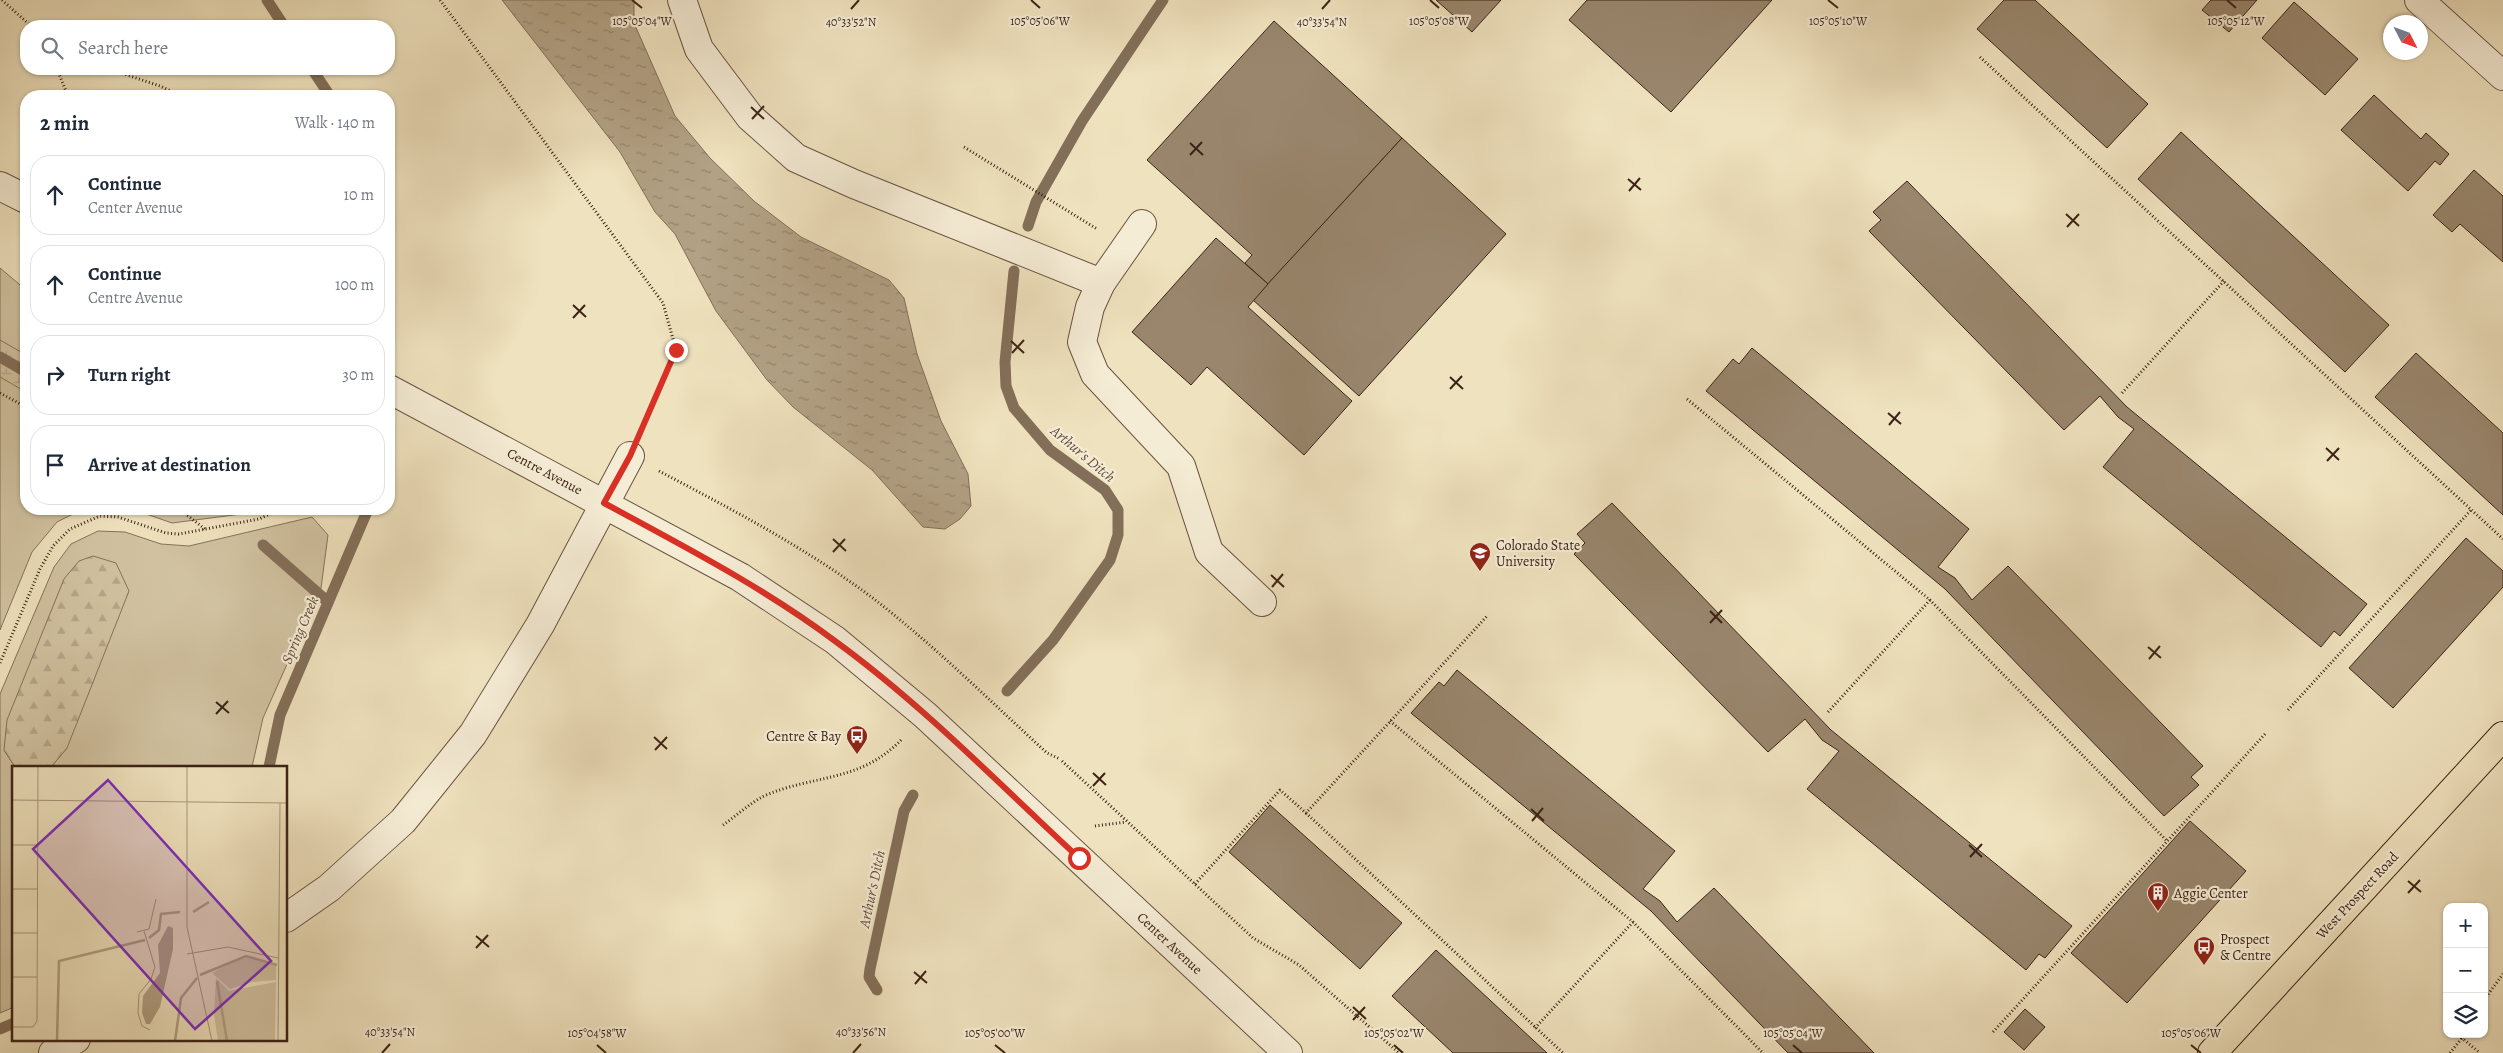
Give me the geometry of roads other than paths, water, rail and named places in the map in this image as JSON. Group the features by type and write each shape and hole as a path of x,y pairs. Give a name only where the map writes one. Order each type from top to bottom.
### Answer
{"main road":[{"name":"West Prospect Road","path":"2212,1053 2503,736"}],"street":[{"path":"682,0 699,50 750,117 796,158 854,184 1101,283"},
{"path":"2419,0 2499,65"},
{"path":"0,186 20,196"},
{"path":"1142,224 1101,283 1090,307 1082,342 1094,374 1181,466 1209,552 1262,602"},
{"name":"Centre Avenue","path":"395,392 740,577 835,640 925,715 1052,833"},
{"path":"288,917 329,888 402,821 473,734 540,625 630,456"},
{"name":"Center Avenue","path":"1052,833 1288,1053"},
{"path":"53,1053 74,1040"}],"water":[{"path":"502,0 634,0 634,23 675,116 710,158 754,201 801,237 889,280 904,298 917,354 941,421 968,474 971,506 960,519 945,529 923,527 872,470 793,407 767,380 716,311 675,234 655,212 620,152"}],"waterway":[{"name":"Spring Creek","path":"267,0 280,20"},
{"name":"Arthur's Ditch","path":"1028,226 1036,202 1082,121 1163,0"},
{"name":"Spring Creek","path":"316,75 326,90"},
{"name":"Arthur's Ditch","path":"1007,691 1053,640 1110,560 1118,535 1118,510 1105,490 1050,450 1014,408 1006,386 1005,362 1014,271"},
{"path":"0,357 20,369"},
{"name":"Spring Creek","path":"269,766 280,715 365,515"},
{"path":"263,545 328,602"},
{"name":"Arthur's Ditch","path":"877,990 869,977 870,969 904,811 913,795"},
{"name":"Spring Creek","path":"0,1029 12,1024"}],"place":[{"name":"Colorado State University","path":"1480,572"},
{"name":"Centre & Bay","path":"857,755"},
{"name":"Aggie Center","path":"2158,912"},
{"name":"Prospect & Centre","path":"2204,966"}]}
